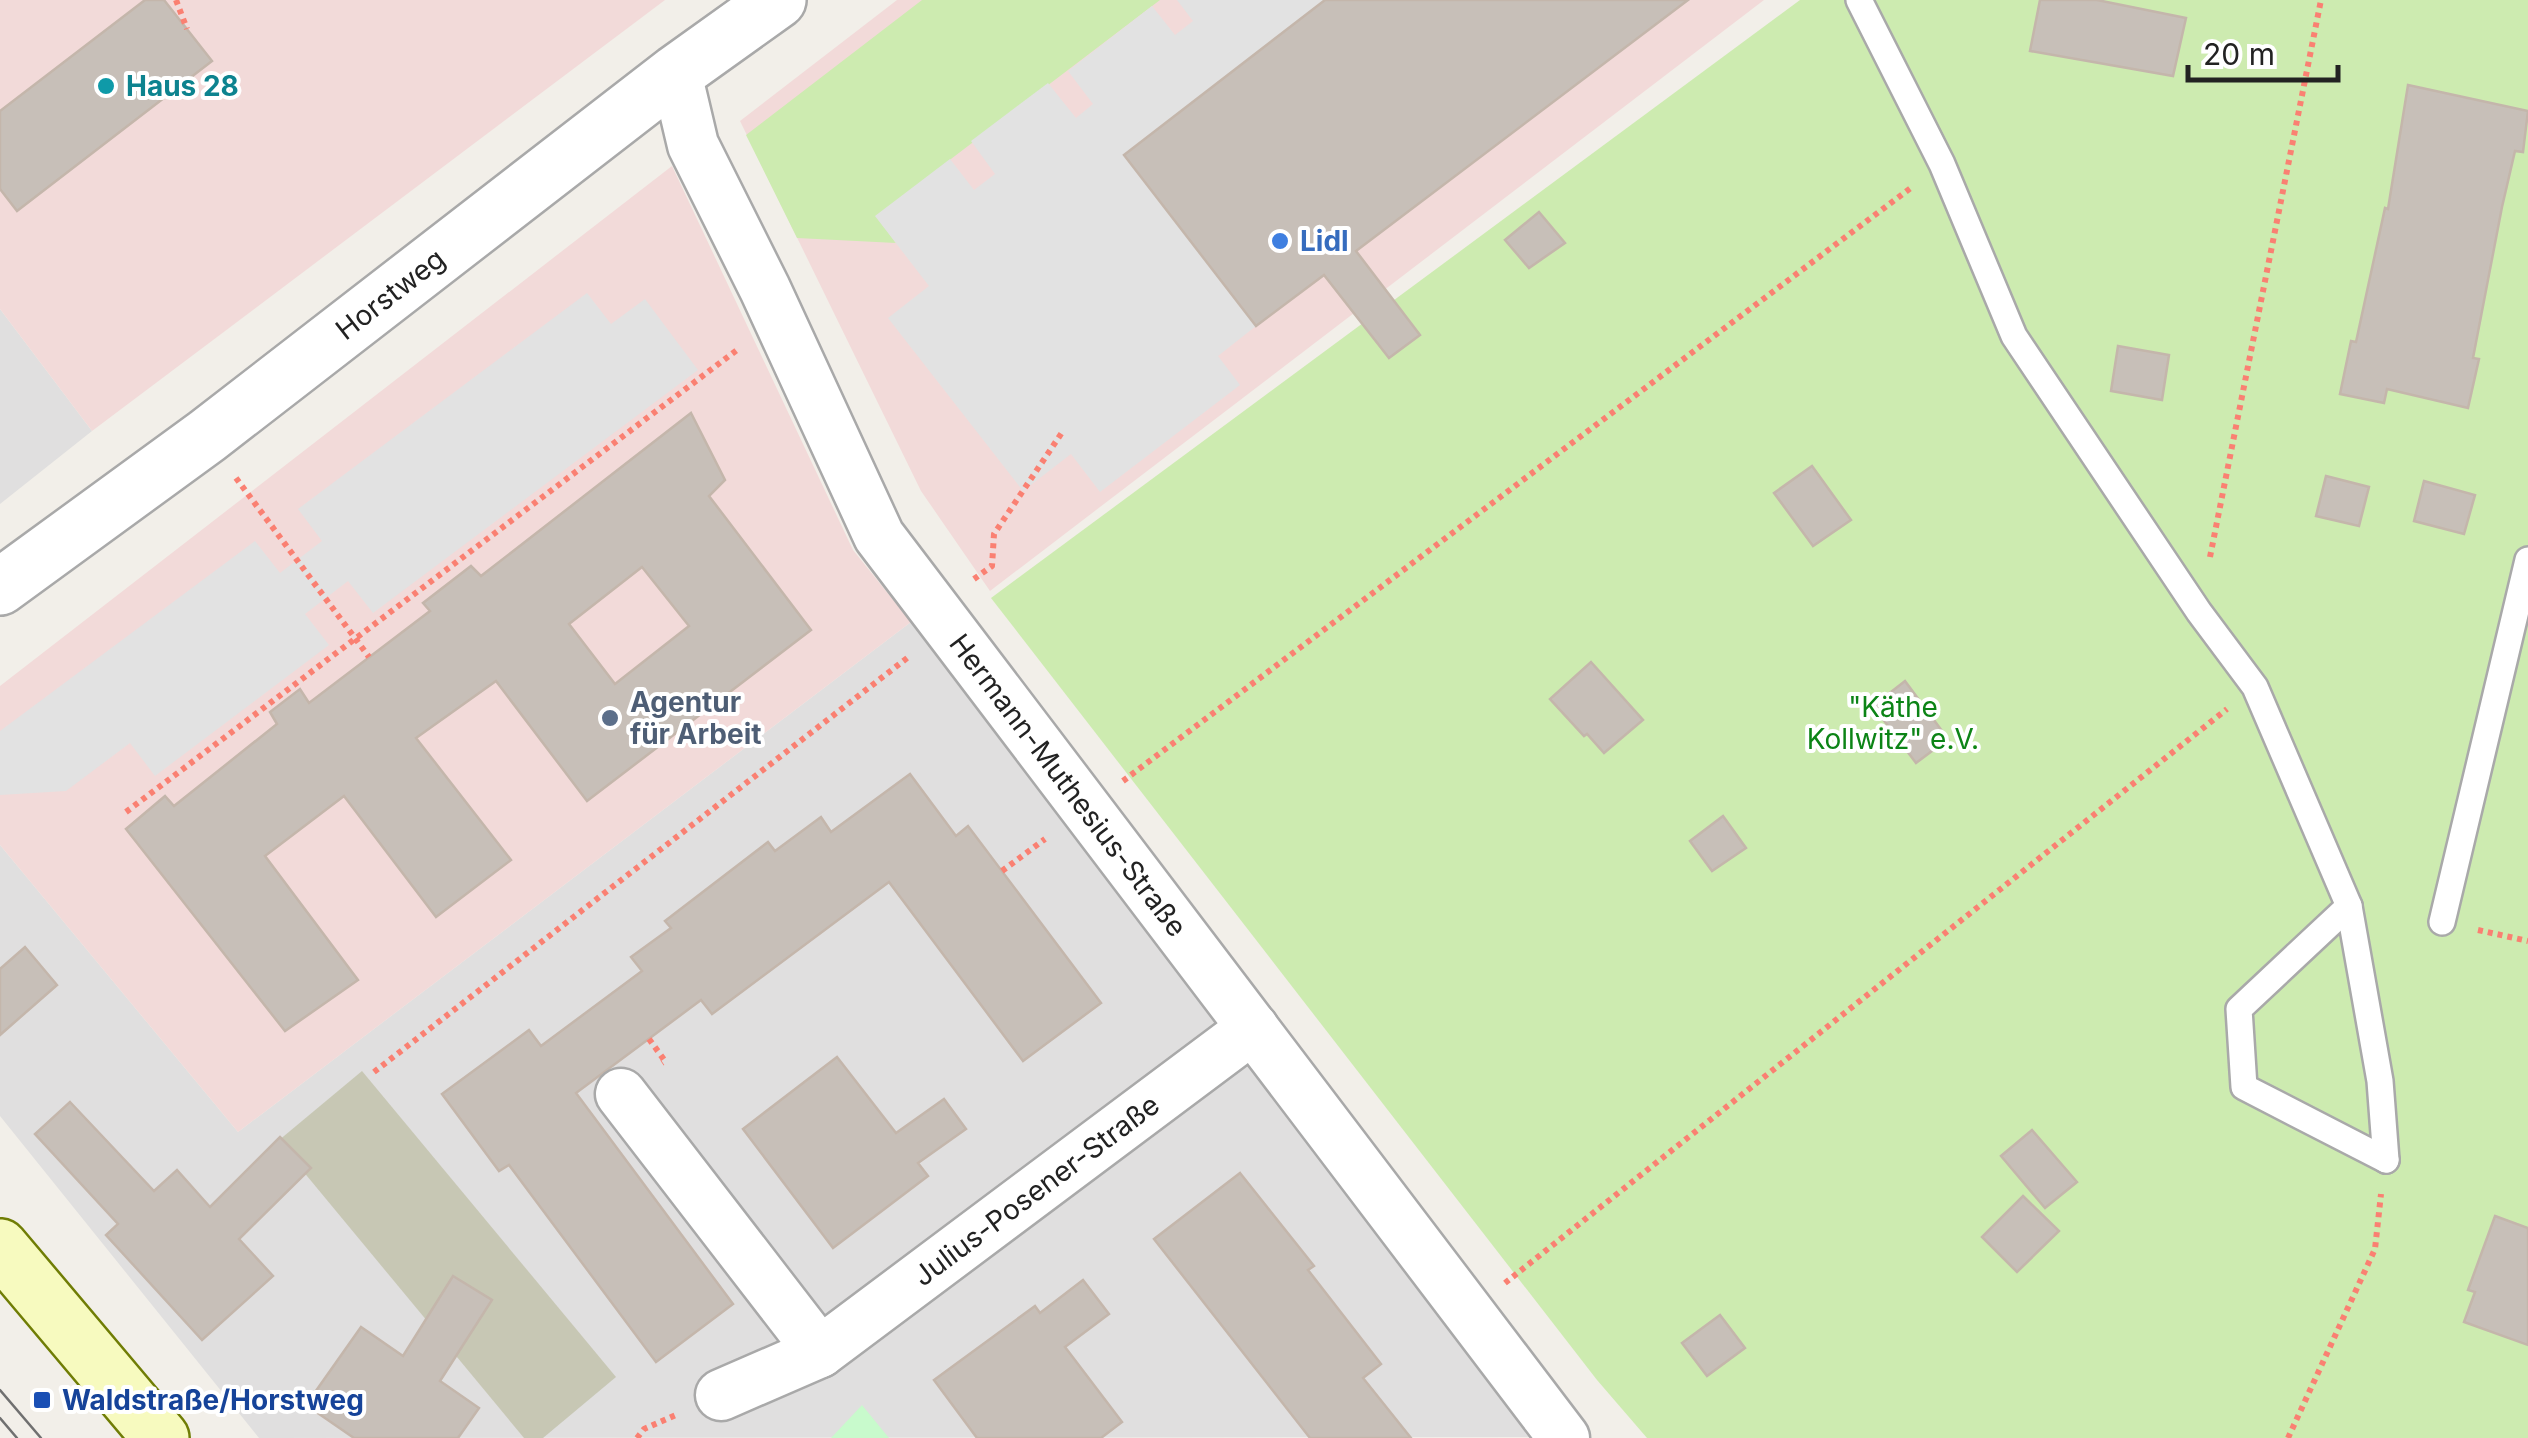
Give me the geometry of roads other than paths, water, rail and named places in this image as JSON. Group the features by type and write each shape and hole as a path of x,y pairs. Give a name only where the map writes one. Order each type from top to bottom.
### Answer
{"main road":[{"path":"0,1247 160,1438"}],"street":[{"name":"Horstweg","path":"0,587 207,436 676,73 778,0"},
{"name":"Hermann-Muthesius-Straße","path":"676,73 693,145 925,630 1086,809 1564,1438"},
{"name":"Julius-Posener-Straße","path":"721,1395 820,1352 1253,1028"},
{"path":"621,1094 820,1352"}],"lane":[{"path":"1859,0 1942,164 2014,336 2199,612 2255,687 2349,906 2380,1081 2386,1160 2244,1087 2239,1009 2349,906"},
{"path":"2442,922 2528,560"}],"tram line":[{"path":"0,1390 41,1438"},
{"path":"0,1418 17,1438"}],"place":[{"name":"Haus 28","path":"106,86"},
{"name":"Lidl","path":"1280,241"},
{"name":"Agentur für Arbeit","path":"610,718"},
{"name":"Waldstraße/Horstweg","path":"42,1400"}],"park label":[{"name":"\"Käthe Kollwitz\" e.V.","path":"1893,723"}]}
